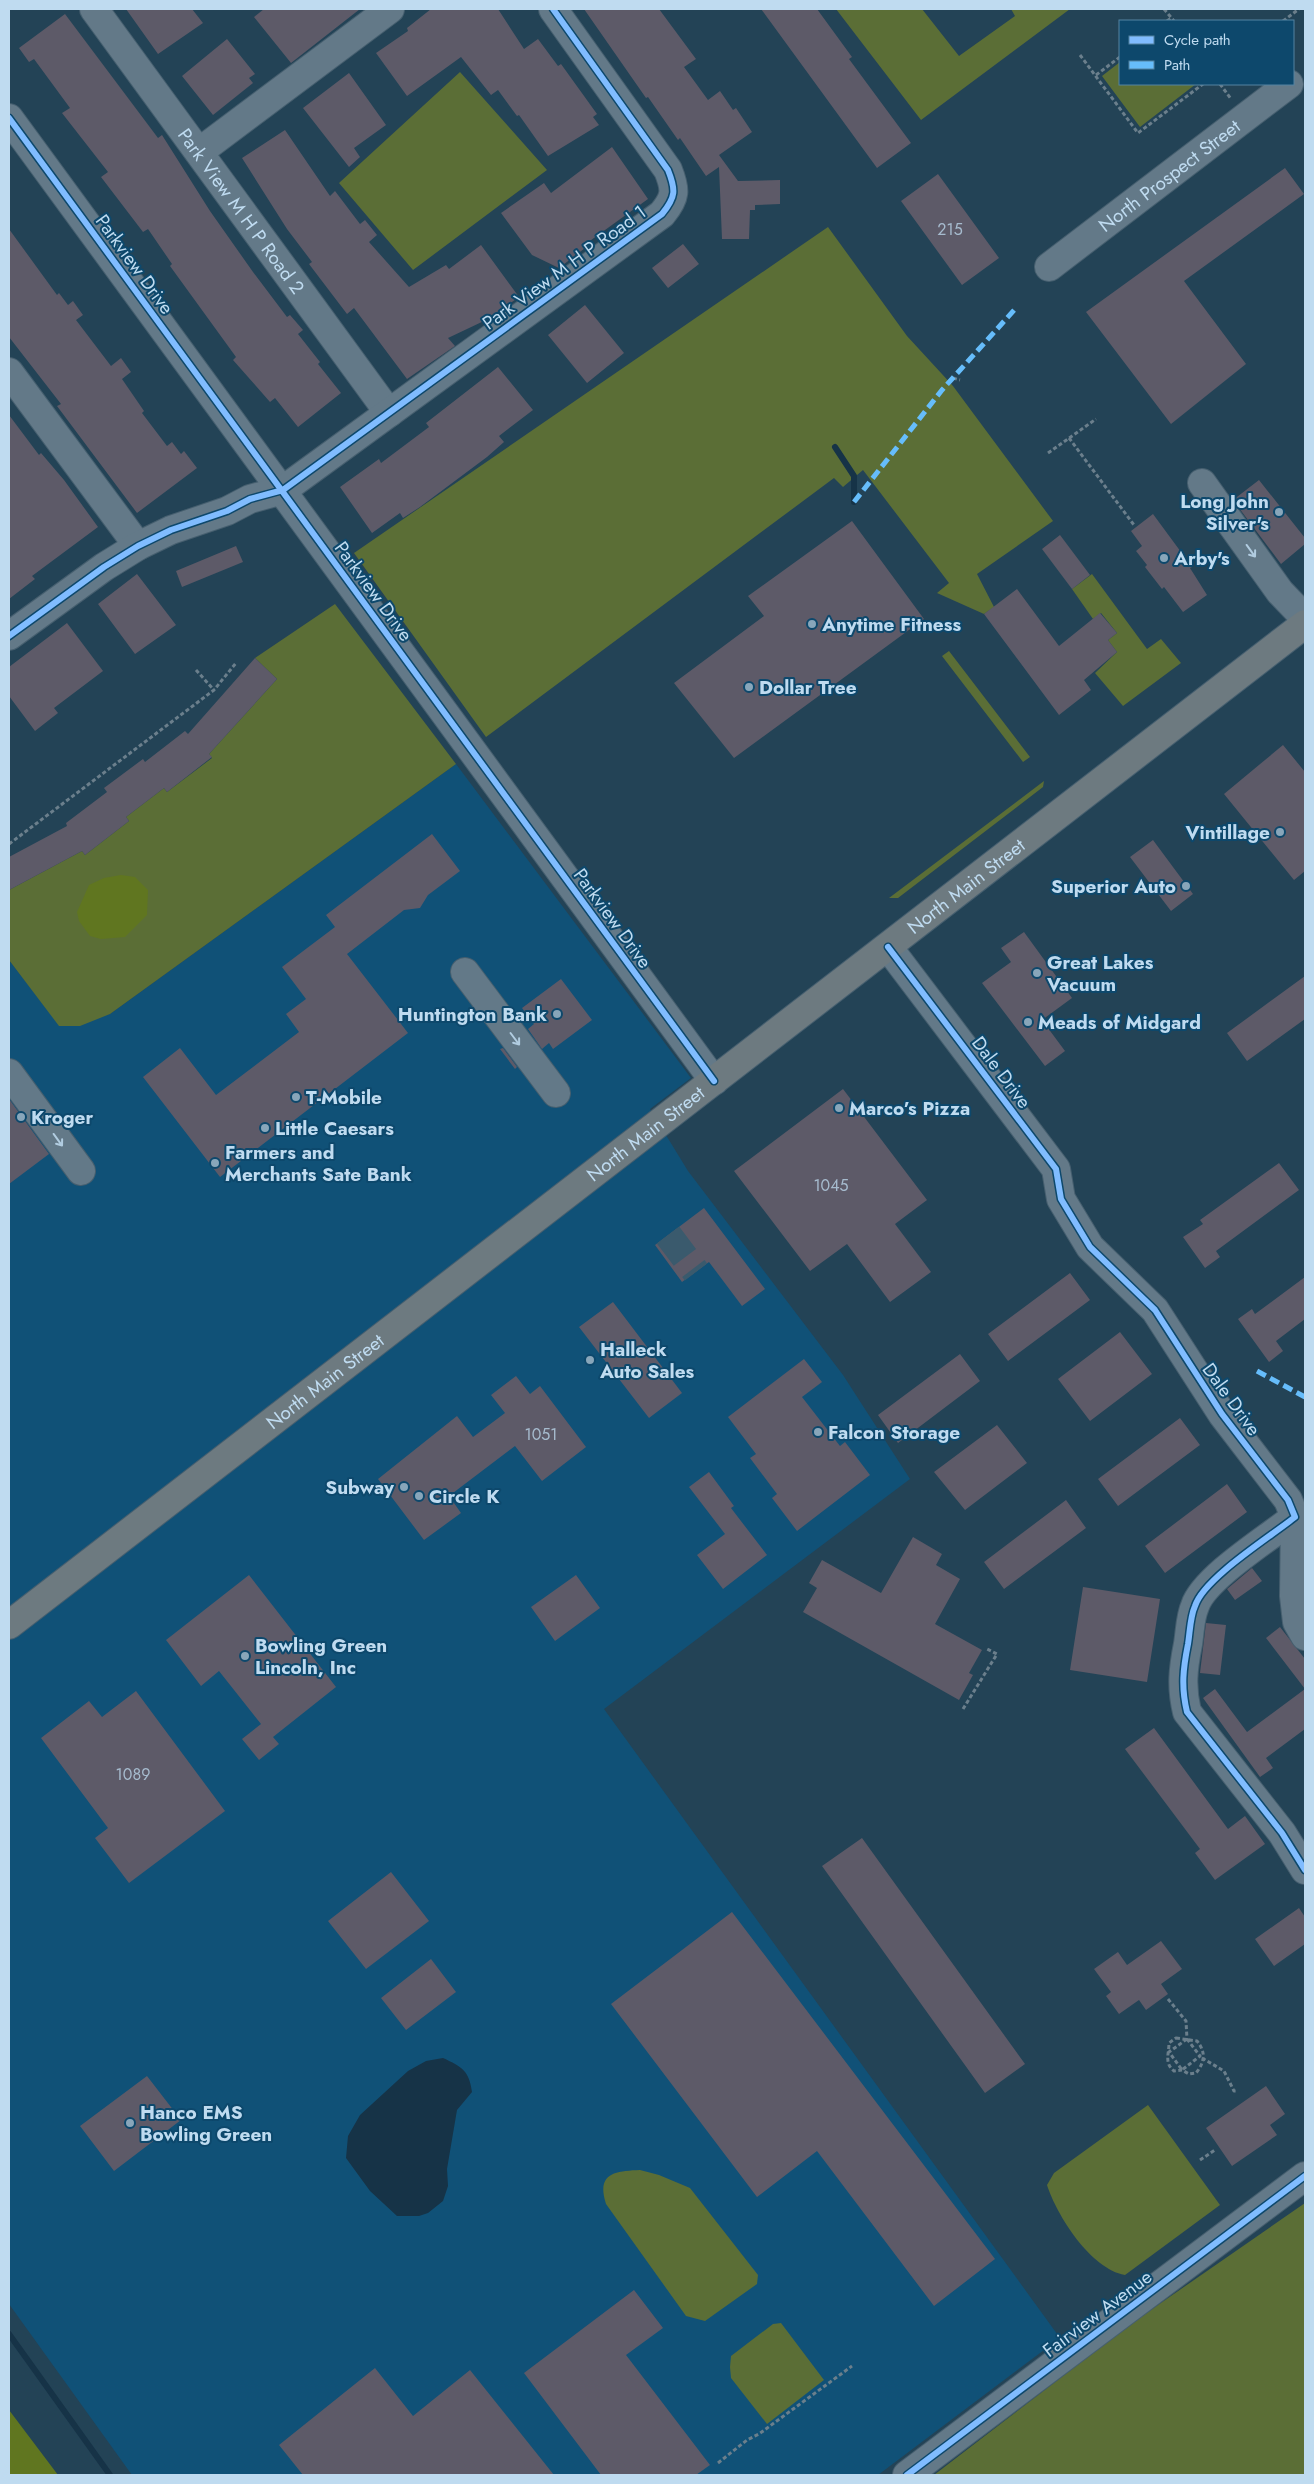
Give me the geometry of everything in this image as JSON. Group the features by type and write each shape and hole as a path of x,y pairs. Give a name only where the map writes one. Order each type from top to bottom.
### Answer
{"main road":[{"name":"North Main Street","path":"9,1625 1305,624"}],"street":[{"name":"Park View M H P Road 2","path":"94,9 389,414"},
{"path":"199,152 390,9"},
{"name":"Park View M H P Road 1","path":"283,490 662,214 672,202 674,185 668,170 553,9"},
{"path":"1294,80 1305,71"},
{"name":"North Prospect Street","path":"1049,267 1288,85"},
{"name":"Parkview Drive","path":"9,118 714,1081"},
{"path":"9,372 138,546"},
{"path":"1202,483 1280,592 1305,618"},
{"path":"9,636 104,567 138,546 171,530 227,511 250,499 283,490"},
{"name":"Dale Drive","path":"888,947 1056,1169 1061,1198 1090,1247 1155,1310 1222,1414 1288,1500 1295,1517 1294,1596 1297,1622 1305,1636"},
{"path":"465,972 556,1093"},
{"path":"9,1073 81,1171"},
{"path":"1295,1517 1205,1588 1195,1605 1182,1691 1187,1712 1282,1833 1305,1870"},
{"name":"Fairview Avenue","path":"907,2475 1305,2176"}],"path":[{"path":"1164,9 1172,20"},
{"path":"1285,20 1299,9"},
{"path":"1080,55 1138,133 1202,85"},
{"path":"1096,75 1119,57"},
{"path":"953,378 960,380"},
{"path":"1048,453 1096,419"},
{"path":"1069,438 1134,525"},
{"path":"10,842 214,690 236,663"},
{"path":"196,670 214,690"},
{"path":"963,1709 997,1654 987,1649"},
{"path":"1168,1999 1186,2021 1187,2039 1202,2058 1224,2072 1231,2088 1234,2091 1238,2091"},
{"path":"1169,2052 1182,2070 1189,2074 1196,2072 1202,2058 1204,2048 1197,2041 1187,2039 1176,2038 1169,2043 1169,2052 1166,2060 1168,2066 1174,2071 1182,2070 1202,2058"},
{"path":"1169,2052 1187,2039"},
{"path":"1200,2160 1215,2150"},
{"path":"718,2463 852,2366"}],"shaded area":[{"path":"456,764 691,1078 650,1109 688,1171 843,1375 910,1479 604,1709 1060,2338 878,2475 132,2475 9,2304 9,960 60,1026 110,1014"},
{"path":"443,2058 464,2070 469,2079 472,2092 457,2110 447,2169 448,2186 443,2201 428,2213 419,2216 397,2216 370,2191 346,2158 348,2136 360,2115 408,2071 426,2061"}],"green space":[{"path":"836,9 922,9 959,56 1015,16 1011,9 1070,9 921,120"},
{"path":"1119,63 1119,85 1195,85 1140,127 1102,76"},
{"path":"460,72 547,170 413,270 339,183"},
{"path":"828,227 907,336 953,386 1053,521 977,574 994,607 984,614 937,593 949,583 863,470 843,487 834,478 486,737 354,553"},
{"path":"1092,574 1147,649 1161,639 1181,663 1123,706 1095,673 1117,652 1108,640 1117,633 1101,613 1093,619 1072,589"},
{"path":"335,604 456,764 110,1014 80,1026 59,1026 9,960 9,890 82,851 85,855 129,821 126,817 164,788 167,792 212,758 209,754 277,679 255,658"},
{"path":"949,651 1030,757 1023,762 942,656"},
{"path":"1044,781 1043,787 898,898 889,898"},
{"path":"121,875 135,877 148,890 147,915 125,937 101,939 90,936 79,921 77,912 89,885 104,878"},
{"path":"1148,2105 1220,2205 1125,2275 1112,2271 1088,2252 1067,2226 1047,2185 1054,2173"},
{"path":"640,2170 659,2175 690,2188 758,2275 757,2284 705,2321 686,2316 606,2204 604,2186 610,2176 623,2171"},
{"path":"1305,2203 1305,2475 934,2475 1132,2323"},
{"path":"781,2323 824,2380 767,2424 731,2378 731,2356 773,2324"},
{"path":"9,2410 58,2475 9,2475"}],"building":[{"path":"126,9 192,9 203,23 158,54"},
{"path":"264,9 360,9 291,63 254,17"},
{"path":"431,9 498,9 524,49 538,39 558,66 561,64 597,114 593,117 599,125 548,156 519,115 517,116 498,90 491,95 461,57 407,96 376,53 408,31 407,28"},
{"path":"584,9 659,9 696,59 684,67 708,100 720,91 733,110 736,108 752,132 719,155 738,181 780,180 780,204 755,205 755,210 750,210 749,239 722,239 719,167 706,176 680,138 678,140 648,97 646,98"},
{"path":"761,9 817,9 852,57 849,59 911,143 877,168"},
{"path":"65,14 158,138 162,135 210,211 253,272 287,317 290,315 303,330 298,334 320,362 318,364 341,393 298,427 275,398 270,402 233,360 236,357 170,266 172,264 148,229 143,232 101,177 108,172 62,113 70,108 34,59 29,62 19,48"},
{"path":"227,39 255,74 249,78 253,83 213,115 182,76"},
{"path":"349,73 386,125 354,148 360,157 349,167 303,108"},
{"path":"285,130 330,196 335,191 360,224 365,220 377,235 369,242 409,287 446,265 449,269 481,245 519,297 486,320 448,338 455,346 407,379 354,308 347,314 309,264 312,262 287,229 242,158"},
{"path":"612,147 648,199 587,243 589,245 559,268 532,255 501,213 544,183 551,193"},
{"path":"1285,168 1304,194 1184,281 1246,364 1171,424 1086,312"},
{"path":"938,174 999,258 962,285 901,201"},
{"path":"9,229 57,295 59,293 68,305 73,301 83,315 76,320 111,366 121,358 131,372 122,379 144,411 142,413 167,446 172,442 181,454 184,451 197,468 137,513 57,406 61,404 9,337"},
{"path":"683,244 699,264 668,288 652,268"},
{"path":"585,305 624,353 587,383 548,335"},
{"path":"498,367 533,410 499,436 504,442 487,457 420,507 403,518 400,513 372,533 340,487 379,459 381,463 429,427 426,423"},
{"path":"9,415 39,455 41,453 64,480 98,527 32,576 35,579 9,599"},
{"path":"1259,480 1305,538 1305,544 1281,564 1233,500"},
{"name":"Arby's","path":"1153,514 1192,567 1190,568 1207,595 1183,612 1164,587 1162,589 1145,567 1147,565 1136,551 1142,546 1131,531"},
{"path":"852,521 924,619 734,758 674,683 764,616 748,596"},
{"path":"1060,535 1090,575 1072,589 1042,549"},
{"path":"236,546 243,562 182,587 176,571"},
{"path":"137,574 176,625 135,654 98,604"},
{"path":"1017,589 1059,646 1100,613 1117,633 1108,640 1117,652 1084,680 1091,690 1059,715 984,614"},
{"path":"67,623 103,671 54,708 58,713 35,731 9,696 9,667"},
{"path":"255,658 277,679 209,754 212,757 167,792 164,788 126,817 129,821 85,855 82,851 9,890 9,857 67,826 66,823 107,792 104,788 143,759 145,762 185,731 188,734"},
{"name":"Vintillage","path":"1283,745 1305,772 1305,871 1294,880 1224,794"},
{"path":"432,834 460,871 428,895 420,908 404,910 347,954 408,1033 220,1177 143,1077 180,1048 216,1095 299,1032 286,1014 306,999 282,967 335,927 326,915"},
{"path":"1153,840 1193,894 1171,911 1130,857"},
{"path":"1024,932 1072,998 1042,1020 1065,1051 1045,1066 982,983 1011,962 1001,948"},
{"path":"1305,976 1305,1019 1247,1061 1227,1033"},
{"name":"Huntington Bank","path":"561,979 592,1020 553,1049 549,1043 542,1049 528,1029 534,1024 522,1008"},
{"path":"503,1048 517,1067 515,1069 500,1049"},
{"path":"843,1089 927,1200 895,1224 931,1272 890,1302 847,1244 810,1271 734,1171"},
{"name":"Kroger","path":"9,1099 49,1154 9,1184"},
{"path":"1279,1163 1299,1190 1216,1251 1220,1257 1205,1268 1183,1237 1203,1224 1200,1220"},
{"path":"704,1208 765,1289 742,1306 709,1262 682,1282 655,1245"},
{"path":"1070,1273 1090,1300 1008,1361 988,1334"},
{"path":"1305,1277 1305,1319 1276,1341 1283,1351 1269,1362 1238,1319 1252,1309 1255,1314"},
{"path":"613,1302 682,1393 649,1418 579,1327"},
{"path":"1120,1332 1152,1374 1090,1421 1058,1379"},
{"path":"960,1354 980,1381 898,1443 878,1415"},
{"path":"804,1359 822,1382 802,1397 840,1446 845,1442 870,1475 797,1531 772,1498 777,1494 750,1458 756,1454 728,1417"},
{"path":"516,1376 530,1394 540,1386 586,1447 542,1481 515,1446 449,1496 461,1513 424,1540 378,1479 457,1416 473,1437 505,1413 491,1395"},
{"path":"1180,1418 1200,1445 1118,1506 1098,1479"},
{"path":"997,1425 1027,1463 965,1510 934,1472"},
{"path":"709,1472 734,1506 731,1508 767,1555 723,1589 697,1555 725,1534 689,1487"},
{"path":"1227,1484 1247,1512 1165,1573 1145,1546"},
{"path":"1066,1500 1086,1528 1004,1589 984,1562"},
{"path":"913,1537 942,1554 936,1565 960,1579 935,1624 982,1650 969,1673 973,1675 959,1700 803,1612 817,1588 809,1583 822,1560 881,1593"},
{"path":"1252,1568 1262,1581 1235,1600 1227,1589"},
{"name":"Bowling Green Lincoln, Inc","path":"249,1575 336,1687 273,1737 279,1744 259,1760 242,1739 261,1724 219,1671 201,1686 166,1640"},
{"path":"576,1575 600,1608 555,1641 531,1607"},
{"path":"1083,1587 1160,1599 1147,1682 1070,1670"},
{"path":"1206,1623 1226,1625 1220,1675 1200,1673"},
{"path":"1280,1627 1305,1659 1305,1689 1266,1638"},
{"path":"1215,1689 1247,1732 1305,1689 1305,1729 1266,1758 1273,1768 1260,1777 1203,1698"},
{"path":"136,1691 225,1811 129,1883 95,1838 108,1828 41,1738 89,1701 102,1717"},
{"path":"1154,1728 1228,1829 1245,1816 1265,1844 1215,1880 1195,1853 1200,1849 1125,1749"},
{"path":"862,1838 1025,2064 985,2093 822,1866"},
{"path":"391,1872 429,1921 366,1969 328,1921"},
{"path":"1299,1908 1305,1917 1305,1944 1274,1966 1255,1939"},
{"path":"732,1912 995,2259 934,2306 817,2151 757,2197 611,2004"},
{"path":"1161,1941 1182,1969 1161,1984 1168,1994 1146,2010 1139,2000 1119,2014 1106,1996 1111,1992 1094,1969 1118,1952 1127,1965"},
{"path":"431,1959 456,1992 406,2030 381,1998"},
{"name":"Hanco EMS Bowling Green","path":"147,2076 181,2120 114,2171 80,2126"},
{"path":"1266,2086 1285,2114 1270,2125 1277,2135 1232,2166 1206,2128"},
{"path":"634,2290 663,2328 626,2355 710,2465 696,2475 601,2475 524,2373"},
{"path":"375,2368 413,2416 470,2370 554,2475 303,2475 279,2445"}],"waterway":[{"path":"835,447 854,476 854,502"},
{"path":"9,2334 110,2475"}],"tunnel":[{"path":"668,1235 696,1272"}],"marked path":[{"path":"854,502 942,390 1016,308"},
{"path":"1257,1371 1305,1397"}],"cycle path":[{"path":"9,636 104,567 138,546 171,530 227,511 250,499 283,490 662,214 670,203 673,193 668,170 553,9"},
{"path":"9,118 714,1081"},
{"path":"888,947 1056,1169 1061,1199 1090,1247 1155,1310 1222,1414 1288,1500 1295,1517 1239,1558 1211,1583 1201,1595 1193,1610 1191,1620 1183,1686 1187,1712 1282,1833 1305,1870"},
{"path":"907,2475 1305,2176"}],"place":[{"name":"Long John Silver's","path":"1279,512"},
{"name":"Arby's","path":"1164,558"},
{"name":"Anytime Fitness","path":"812,624"},
{"name":"Dollar Tree","path":"749,687"},
{"name":"Vintillage","path":"1280,832"},
{"name":"Superior Auto","path":"1186,886"},
{"name":"Great Lakes Vacuum","path":"1037,973"},
{"name":"Huntington Bank","path":"557,1014"},
{"name":"Meads of Midgard","path":"1028,1022"},
{"name":"T-Mobile","path":"296,1097"},
{"name":"Marco’s Pizza","path":"839,1108"},
{"name":"Kroger","path":"21,1117"},
{"name":"Little Caesars","path":"265,1128"},
{"name":"Farmers and Merchants Sate Bank","path":"215,1163"},
{"name":"Halleck Auto Sales","path":"590,1360"},
{"name":"Falcon Storage","path":"818,1432"},
{"name":"Subway","path":"404,1487"},
{"name":"Circle K","path":"419,1496"},
{"name":"Bowling Green Lincoln, Inc","path":"245,1656"},
{"name":"Hanco EMS Bowling Green","path":"130,2123"}]}
